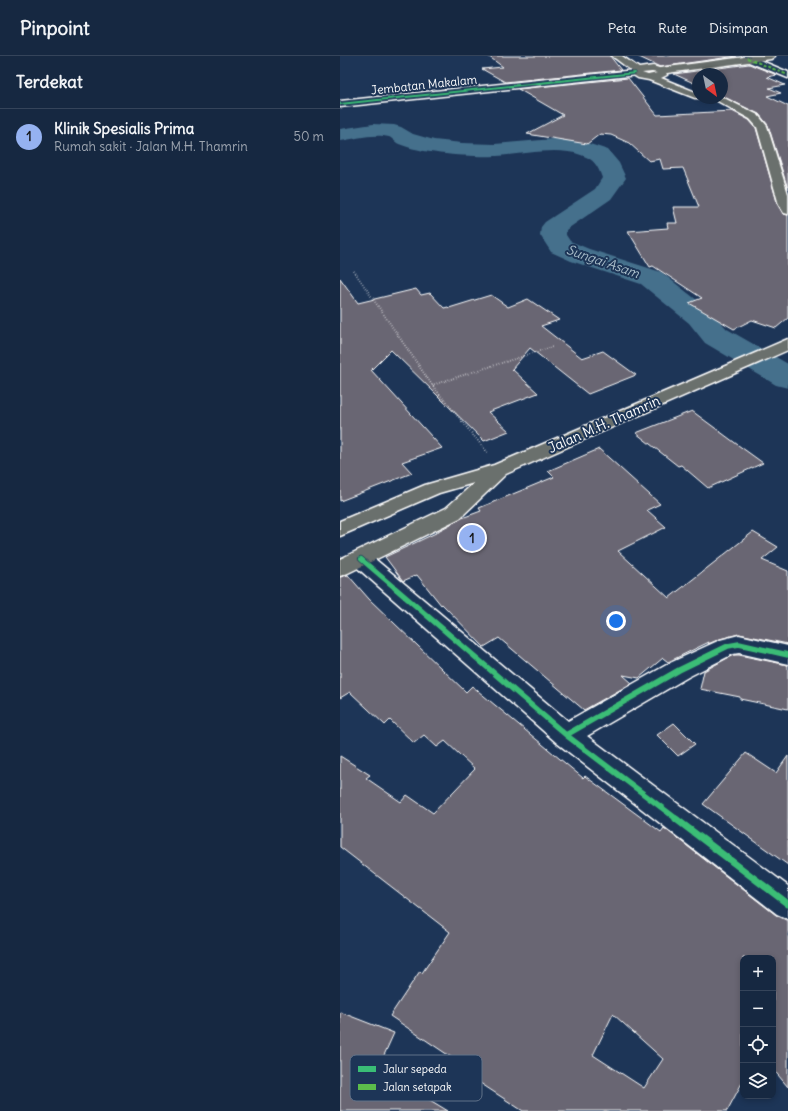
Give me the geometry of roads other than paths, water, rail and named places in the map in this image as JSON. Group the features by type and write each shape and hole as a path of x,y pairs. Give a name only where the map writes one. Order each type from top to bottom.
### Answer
{"main road":[{"path":"616,56 642,73 692,94"},
{"path":"630,56 642,73"},
{"path":"642,73 661,73 747,58 771,56"},
{"path":"661,73 692,87"},
{"path":"721,104 754,117 762,126 785,205 788,210"},
{"path":"726,104 731,107"},
{"name":"Jalan M.H. Thamrin","path":"340,529 432,489 501,469 788,344"},
{"name":"Jalan M.H. Thamrin","path":"351,563 453,513 501,469"}],"street":[{"path":"747,58 788,75"},
{"name":"Jembatan Makalam","path":"340,104 642,73"},
{"path":"351,563 566,735 788,904"},
{"path":"566,735 679,670 728,646 739,644 788,655"}],"waterway":[{"name":"Sungai Asam","path":"340,135 373,130 394,131 406,139 434,146 495,150 553,145 584,148 600,155 608,163 614,178 603,194 554,227 553,235 560,246 580,255 651,278 700,317 716,336 788,378"}],"place":[{"name":"Klinik Spesialis Prima","path":"472,538"}]}
